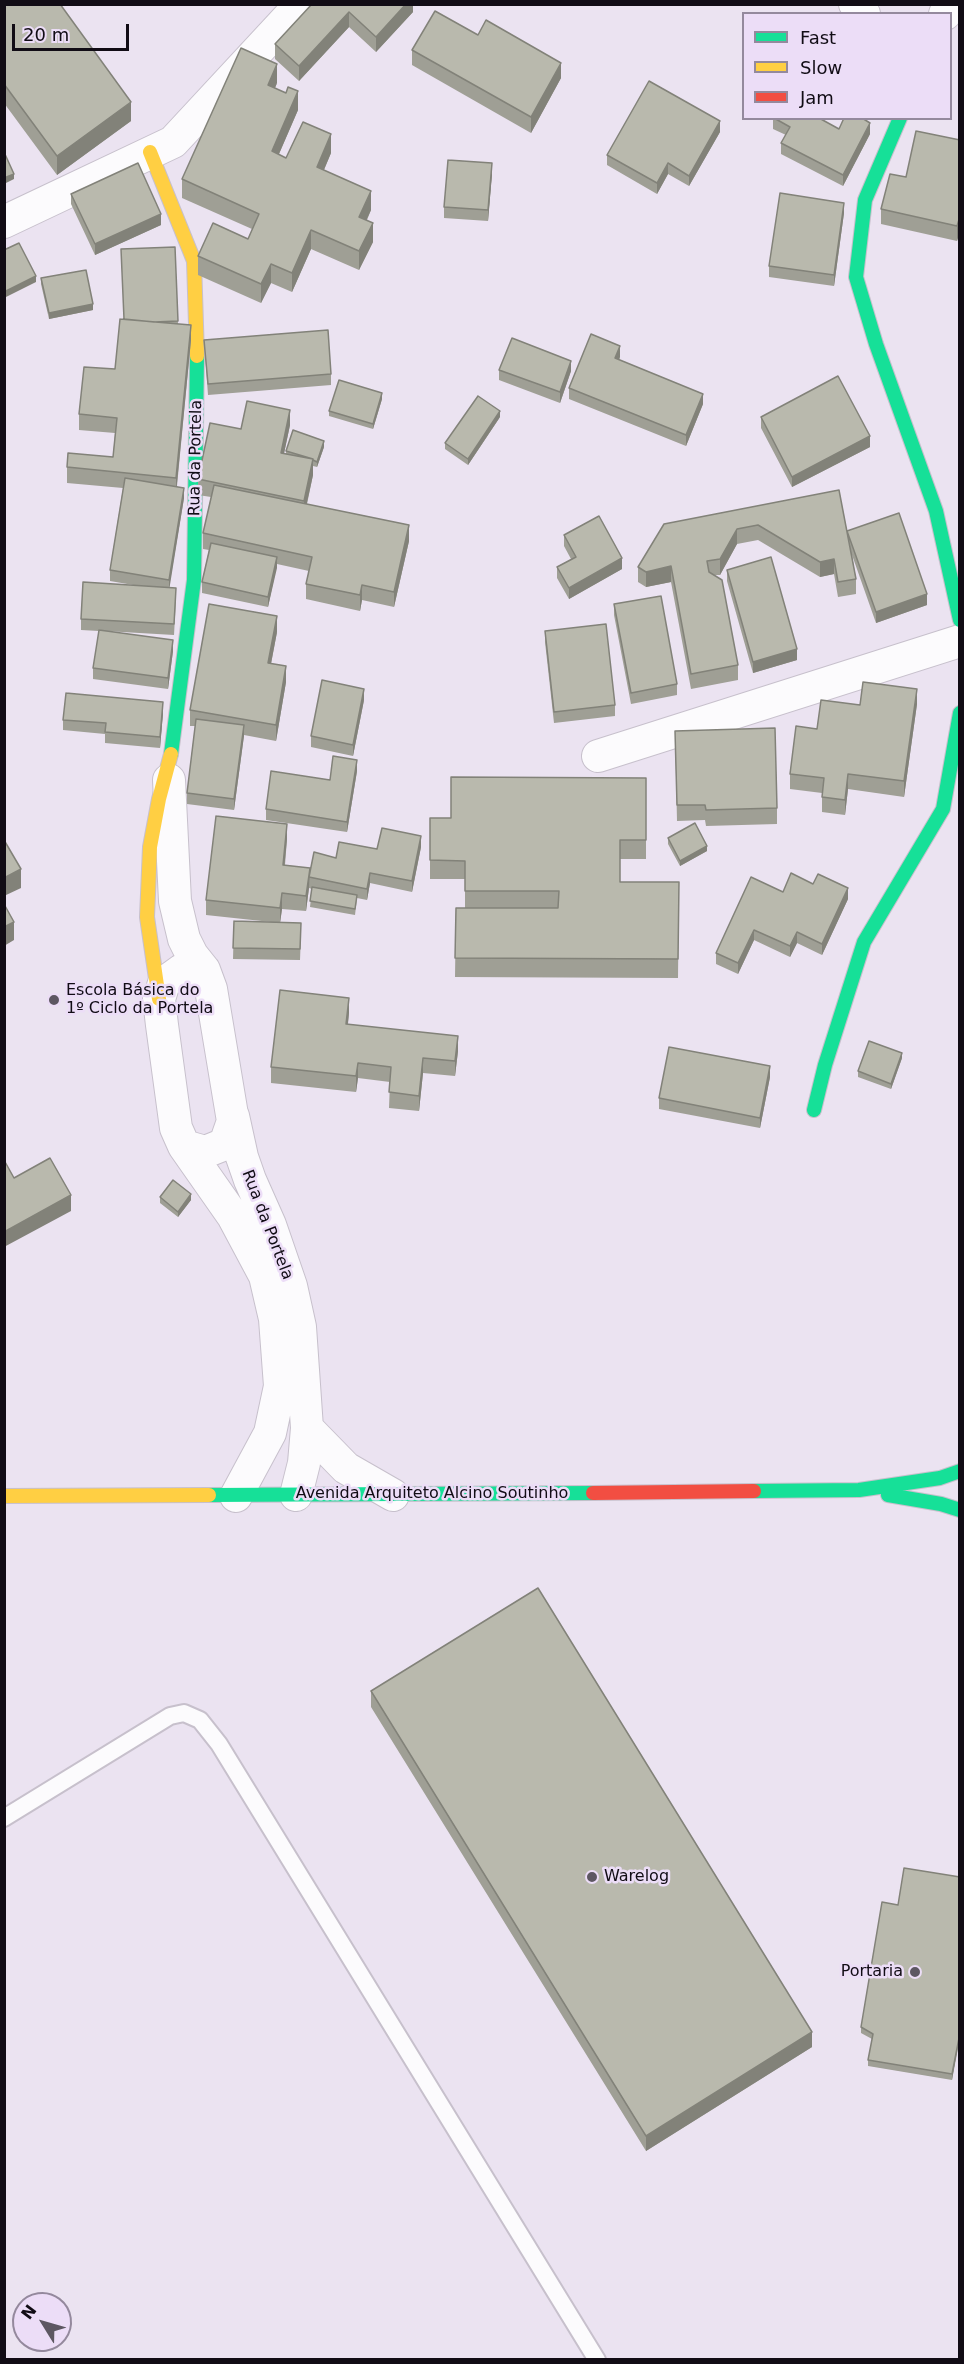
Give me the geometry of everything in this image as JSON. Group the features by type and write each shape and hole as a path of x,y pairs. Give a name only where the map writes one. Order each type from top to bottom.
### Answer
{"street":[{"path":"4,222 173,142 301,4"},
{"path":"899,120 865,200 856,277 876,344 936,511 960,620"},
{"name":"Rua da Portela","path":"150,152 194,261 197,354 194,580 168,771 159,799 150,847 147,917 176,1128 184,1146 233,1216 265,1276 275,1319 280,1386 270,1433 236,1496"},
{"path":"598,756 960,641"},
{"path":"814,1110 825,1065 864,942 902,875 944,809 960,713"},
{"name":"Rua da Portela","path":"168,771 175,901 184,939 192,955 204,970 211,989 233,1121 225,1144 205,1152 184,1146"},
{"path":"159,999 164,983 182,970 204,970"},
{"name":"Rua da Portela","path":"229,1094 242,1156 270,1225 291,1286 300,1327 307,1428 304,1463 296,1496"},
{"path":"307,1428 346,1468 393,1495"},
{"name":"Avenida Arquiteto Alcino Soutinho","path":"4,1496 296,1496 859,1490 940,1478 960,1471"},
{"name":"Avenida Arquiteto Alcino Soutinho","path":"859,1490 940,1504 960,1510"}],"lane":[{"path":"4,1818 170,1716 184,1713 200,1720 219,1743 597,2360"}],"building":[{"path":"4,4 60,4 131,102 57,156 4,84"},
{"path":"312,4 406,4 376,37 349,12 299,66 275,44"},
{"path":"435,11 478,35 486,20 561,63 531,117 412,50"},
{"path":"241,48 277,64 268,85 286,93 288,87 298,91 272,151 286,158 303,122 331,134 317,167 371,191 359,217 373,223 359,251 311,230 292,273 271,264 261,284 198,256 213,223 248,239 259,214 182,179"},
{"path":"649,81 720,121 689,176 668,163 657,183 607,155"},
{"path":"778,120 823,120 839,129 843,120 865,120 870,123 843,175 781,143 790,127"},
{"path":"916,131 960,140 960,216 957,226 881,209 890,174 906,177"},
{"path":"4,152 14,174 4,178"},
{"path":"448,160 492,163 488,210 444,207"},
{"path":"138,163 161,214 95,244 71,194"},
{"path":"780,193 844,203 834,275 769,266"},
{"path":"19,243 36,276 6,291 4,288 4,250"},
{"path":"175,247 178,321 154,322 124,319 121,249"},
{"path":"86,270 93,304 49,313 41,278"},
{"path":"120,319 191,325 176,478 67,467 68,453 113,457 117,418 79,414 84,367 115,369"},
{"path":"328,330 331,374 208,384 204,340"},
{"path":"591,334 620,346 615,358 703,394 686,435 569,388"},
{"path":"512,338 571,361 560,392 499,370"},
{"path":"838,376 870,436 792,477 761,417"},
{"path":"339,380 382,393 373,424 329,411"},
{"path":"478,396 500,411 468,459 445,443"},
{"path":"247,401 290,410 281,453 313,459 304,501 198,479 210,423 241,429"},
{"path":"293,430 324,441 317,462 286,451"},
{"path":"125,478 184,488 169,580 110,570"},
{"path":"214,485 409,525 394,592 362,585 360,595 306,584 312,557 203,533"},
{"path":"839,490 856,579 838,582 834,559 820,562 758,525 737,529 720,559 707,561 709,572 722,580 738,665 691,674 671,566 646,572 638,567 664,524"},
{"path":"899,513 927,594 876,612 847,531"},
{"path":"599,516 622,558 569,588 557,567 576,557 564,535"},
{"path":"211,543 277,557 268,597 202,582"},
{"path":"771,557 797,649 753,662 727,570"},
{"path":"83,582 176,588 174,624 81,619"},
{"path":"661,596 677,684 631,693 614,604"},
{"path":"209,604 277,616 268,663 286,666 276,725 190,710"},
{"path":"606,624 615,705 554,712 545,631"},
{"path":"99,630 173,640 168,678 93,668"},
{"path":"322,680 364,689 353,745 311,736"},
{"path":"863,682 917,689 904,781 848,774 845,800 822,797 824,778 790,774 796,726 817,729 821,700 860,705"},
{"path":"66,693 163,702 160,737 105,732 106,723 63,720"},
{"path":"196,719 244,725 234,799 187,793"},
{"path":"775,728 777,808 706,810 705,805 677,805 675,731"},
{"path":"333,756 357,760 347,822 266,809 271,771 330,780"},
{"path":"451,777 646,778 646,840 620,840 620,882 679,882 678,959 455,958 456,908 558,908 559,891 465,891 465,861 430,860 430,818 451,818"},
{"path":"216,816 287,824 283,865 310,868 306,896 282,893 280,908 206,900"},
{"path":"695,823 707,846 680,861 668,838"},
{"path":"382,828 421,836 412,881 370,873 367,889 309,877 314,852 336,858 339,842 377,849"},
{"path":"4,840 21,869 4,878"},
{"path":"791,873 813,884 818,874 848,888 822,944 797,932 790,946 754,930 738,963 716,953 751,877 783,892"},
{"path":"312,887 357,895 355,909 310,901"},
{"path":"4,904 14,922 4,927"},
{"path":"234,921 301,923 300,949 233,948"},
{"path":"280,990 349,998 346,1024 458,1036 455,1061 423,1058 419,1096 389,1092 391,1067 358,1063 356,1076 271,1067"},
{"path":"869,1041 902,1053 891,1084 858,1071"},
{"path":"669,1047 770,1066 760,1118 659,1098"},
{"path":"50,1158 71,1195 4,1232 4,1160 14,1178"},
{"path":"173,1180 191,1194 178,1212 160,1197"},
{"name":"Warelog","path":"538,1588 812,2032 646,2136 371,1691"},
{"name":"Portaria","path":"904,1868 960,1877 960,2033 952,2074 868,2060 873,2034 861,2027 882,1902 898,1905"}],"traffic: fast":[{"path":"899,120 865,200 856,277 876,344 936,511 960,620"},
{"path":"171,754 194,580 197,356"},
{"path":"814,1110 825,1065 864,942 943,809 960,713"},
{"path":"754,1491 859,1490 940,1478 960,1471"},
{"path":"209,1495 593,1493"},
{"path":"888,1495 941,1504 960,1510"}],"traffic: slow":[{"path":"150,152 194,261 197,356"},
{"path":"159,999 147,917 150,847 171,754"},
{"path":"4,1496 209,1495"}],"traffic: jam":[{"path":"593,1493 754,1491"}],"place":[{"name":"Escola Básica do 1º Ciclo da Portela","path":"54,1000"},
{"name":"Warelog","path":"592,1877"},
{"name":"Portaria","path":"915,1972"}]}
